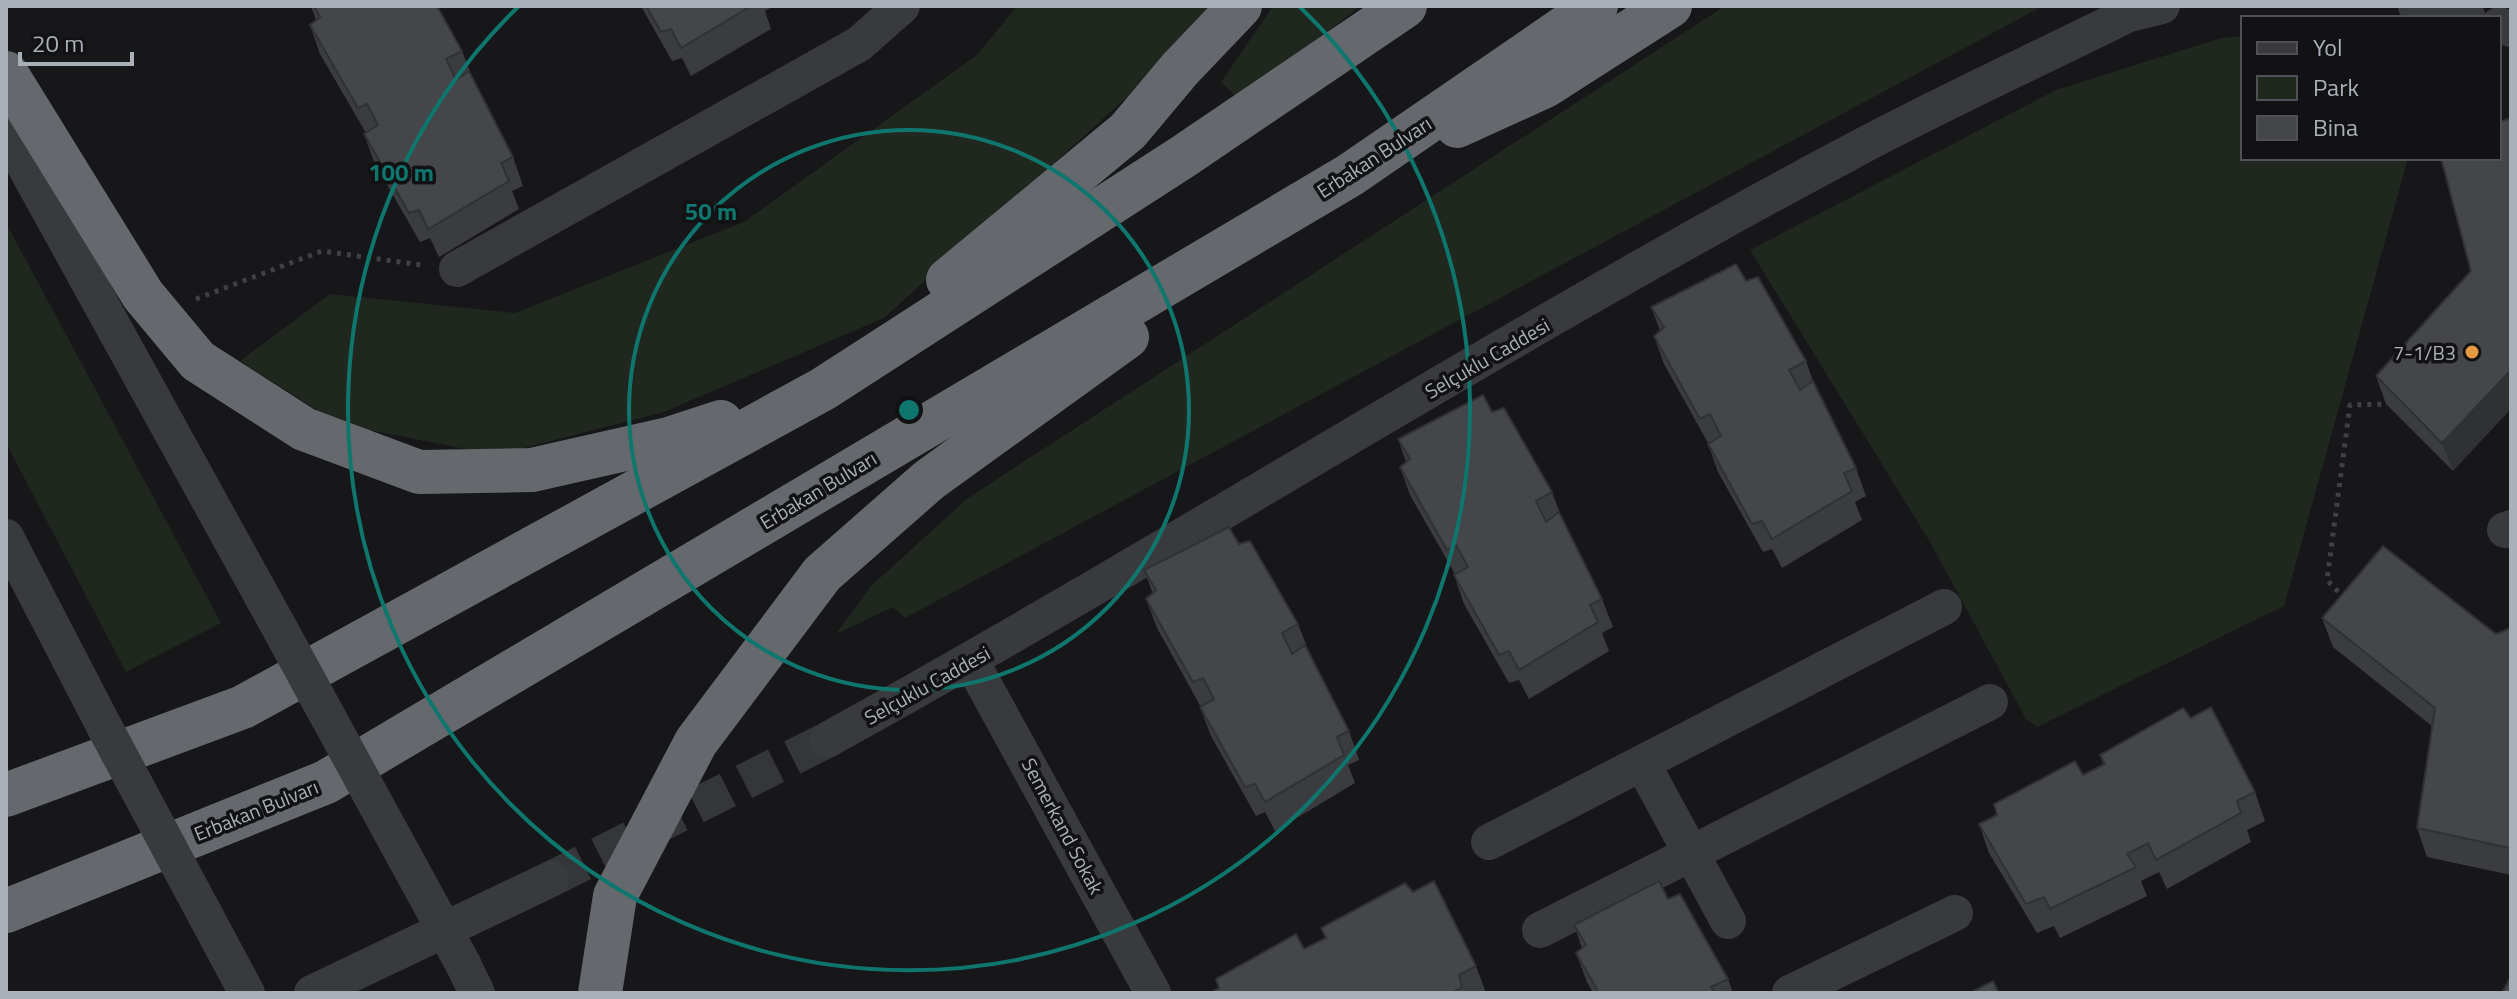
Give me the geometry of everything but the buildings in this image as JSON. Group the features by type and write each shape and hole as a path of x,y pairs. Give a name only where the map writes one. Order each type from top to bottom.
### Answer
{"highway":[{"path":"6,73 143,295 198,361 304,429 419,472 532,470 669,439 823,389 1128,131 1180,69 1240,6"},
{"path":"6,795 243,707 823,389 1184,156 1405,6"},
{"name":"Erbakan Bulvarı","path":"6,911 326,782 1350,175 1596,6"},
{"path":"600,993 615,896 696,742 822,574 929,480 1350,175 1545,86 1670,6"}],"street":[{"path":"457,269 859,44 902,6"},
{"name":"Selçuklu Caddesi","path":"827,740 971,661 1524,335 1848,153 2129,14 2162,6"},
{"path":"2416,6 2459,16"},
{"path":"6,132 470,979"},
{"path":"6,537 247,993"},
{"path":"1489,842 1944,607"},
{"name":"Semerkand Sokak","path":"971,661 1153,993"},
{"path":"1540,930 1990,702"},
{"path":"1642,763 1728,921"},
{"path":"312,993 551,879"},
{"path":"1790,993 1955,913"}],"path":[{"path":"158,314 322,251 457,269"},
{"path":"2349,603 2327,580 2350,405 2386,404"}],"green space":[{"path":"1017,6 1213,6 1172,56 884,318 664,412 496,455 339,424 240,361 330,294 515,313 744,222 977,55"},
{"path":"1273,6 1360,6 1241,101 1221,82"},
{"path":"1725,6 2043,6 905,618 893,607 836,634 871,586 968,498"},
{"path":"2241,36 2241,160 2407,160 2284,606 2037,727 2026,719 1930,542 1750,250 2056,90 2221,38"},
{"path":"6,223 221,623 126,672 6,443"}],"tunnel":[{"path":"551,879 827,740"}],"place":[{"name":"7-1/B3","path":"2472,352"}]}
